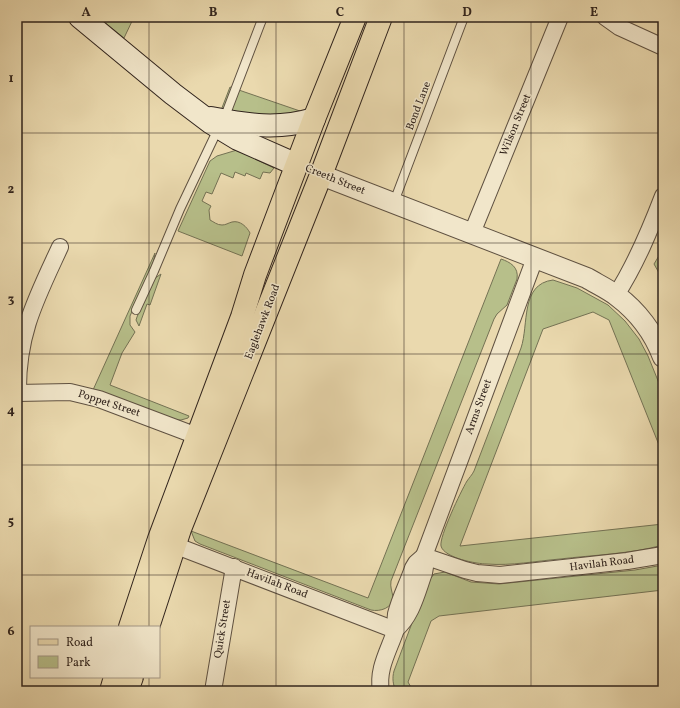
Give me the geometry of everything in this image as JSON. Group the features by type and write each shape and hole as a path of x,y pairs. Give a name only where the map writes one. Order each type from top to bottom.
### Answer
{"main road":[{"name":"Creeth Street","path":"80,17 173,94 238,139 321,175"},
{"name":"Eaglehawk Road","path":"148,626 167,542 197,436 242,317 255,275 314,119 355,17"},
{"name":"Eaglehawk Road","path":"130,626 321,175 381,17"},
{"path":"215,122 273,126 292,125 314,119"},
{"path":"111,691 115,678"},
{"path":"127,691 132,678"}],"street":[{"name":"Wilson Street","path":"472,234 560,17"},
{"path":"605,17 619,26 663,47"},
{"name":"Creeth Street","path":"321,175 588,278 616,296 636,314 652,334 663,357"},
{"path":"616,296 635,263 663,196"},
{"path":"18,393 18,367 24,331 35,299 60,247"},
{"name":"Arms Street","path":"381,691 381,671 395,630 407,616 422,579 425,567 424,556 535,258"},
{"name":"Poppet Street","path":"18,393 56,392 83,394 197,436"},
{"name":"Havilah Road","path":"167,542 395,630"},
{"name":"Havilah Road","path":"424,556 465,570 477,573 500,575 627,561 663,555"},
{"name":"Quick Street","path":"213,691 234,567"}],"lane":[{"path":"136,310 192,181 215,122 228,110 263,17"},
{"name":"Bond Lane","path":"394,203 464,17"}],"green space":[{"path":"98,17 134,17 124,38"},
{"path":"230,87 300,111 291,117 220,113"},
{"path":"237,150 274,168 270,173 263,172 260,179 246,173 245,176 235,172 233,178 221,173 212,194 206,192 202,201 211,206 209,210 210,220 222,225 238,222 243,224 249,231 250,233 242,256 178,231 210,161 217,156"},
{"path":"663,249 663,280 654,264"},
{"path":"155,253 153,265 130,316 130,325 135,332 122,353 110,385 189,416 188,418 181,420 175,420 93,390"},
{"path":"501,259 511,263 515,268 517,271 517,279 507,305 497,314 494,319 391,581 393,597 391,604 382,610 371,610 195,541 191,531 368,598"},
{"path":"161,274 150,305 147,304 139,326 136,320 146,293 152,282"},
{"path":"553,280 577,288 608,305 625,321 639,339 648,356 663,393 663,455 609,320 593,312 543,329 460,546 663,524 663,545 625,552 514,564 482,564 461,560 443,550 441,541 443,533 460,494 474,471 521,348 530,297 535,289 542,283"},
{"path":"663,565 663,590 439,616 431,621 408,682 412,689 417,691 396,691 393,681 394,671 427,583 434,574 445,572 471,582 499,584 635,570"}]}
